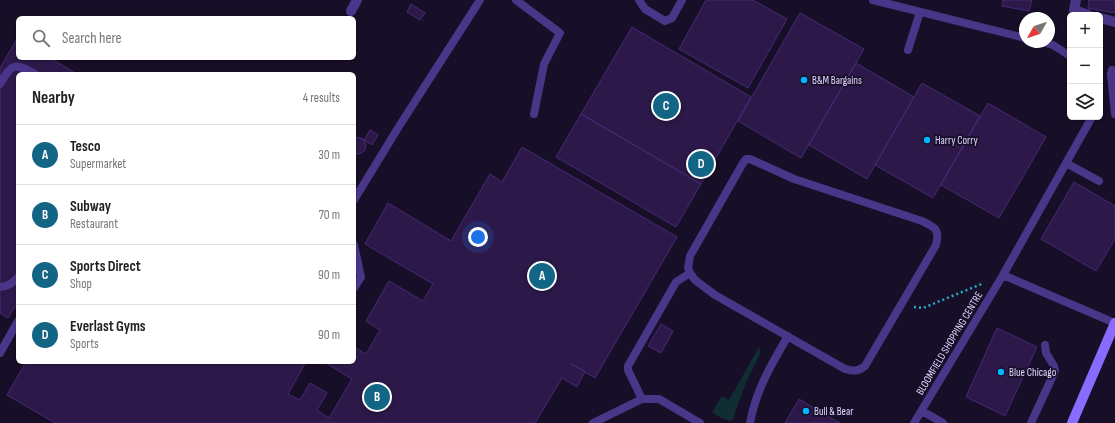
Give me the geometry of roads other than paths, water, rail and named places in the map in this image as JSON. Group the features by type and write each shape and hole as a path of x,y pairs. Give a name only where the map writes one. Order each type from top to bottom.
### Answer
{"street":[{"path":"351,11 357,0"},
{"path":"1076,0 1074,10 1080,12"},
{"path":"1103,19 1115,22"},
{"path":"1072,423 1115,323"}],"lane":[{"path":"356,197 480,0"},
{"path":"516,0 560,33 544,64 534,114"},
{"path":"639,0 645,9 665,21 672,18 682,0"},
{"path":"873,0 1019,37"},
{"path":"908,50 920,12"},
{"path":"1055,46 1067,54"},
{"path":"0,84 10,70 16,66 22,67 31,72"},
{"path":"1112,70 1111,74 1115,114"},
{"name":"BLOOMFIELD SHOPPING CENTRE","path":"914,423 1003,275 1090,120"},
{"path":"746,159 750,159 794,179 922,221 933,226 937,231 938,236 936,245 865,366 860,370 854,371 846,369 715,295 695,280 690,273 688,268 690,256 746,159"},
{"path":"1066,163 1099,181"},
{"path":"356,254 361,277 356,285"},
{"path":"642,399 628,370 628,366 676,282 690,273"},
{"path":"1003,275 1115,323"},
{"path":"0,287 11,284 16,279"},
{"path":"1,347 16,324"},
{"path":"750,423 752,409 760,388 770,366 788,336"},
{"path":"1031,423 1055,372 1054,366 1046,353 1045,345"},
{"path":"593,423 642,399 659,399 687,420 700,423"},
{"path":"922,411 943,423"}],"place":[{"name":"B&M Bargains","path":"804,80"},
{"name":"Sports Direct","path":"666,106"},
{"name":"Harry Corry","path":"927,140"},
{"name":"Everlast Gyms","path":"701,164"},
{"name":"Tesco","path":"542,276"},
{"name":"Blue Chicago","path":"1001,372"},
{"name":"Subway","path":"377,397"},
{"name":"Bull & Bear","path":"806,411"}]}
